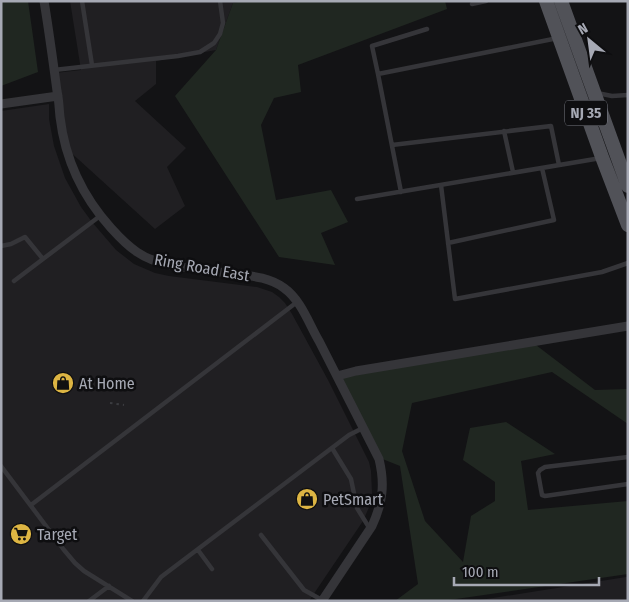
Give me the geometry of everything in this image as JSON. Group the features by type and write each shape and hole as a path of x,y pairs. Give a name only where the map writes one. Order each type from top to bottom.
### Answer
{"main road":[{"name":"NJ 35","path":"546,1 628,225"},
{"name":"NJ 35","path":"561,1 628,186"}],"street":[{"name":"Ring Road East","path":"44,1 64,144 82,188 100,216 123,242 150,260 171,265 266,279 286,289 297,302 379,459 383,482 380,508 370,529 322,601"},
{"path":"1,104 58,96"},
{"path":"337,376 356,371 628,326"}],"lane":[{"path":"82,1 92,65"},
{"path":"54,70 200,52 214,43 220,34 223,23 220,1"},
{"path":"472,4 486,1"},
{"path":"401,192 372,46 427,29"},
{"path":"378,74 559,37"},
{"path":"594,93 612,96 628,95"},
{"path":"392,145 551,126 559,165"},
{"path":"504,131 513,172"},
{"path":"357,199 602,157"},
{"path":"448,242 554,220 542,168"},
{"path":"441,185 455,299 602,272 628,262"},
{"path":"14,281 100,216"},
{"path":"1,246 12,244 25,237 43,260"},
{"path":"31,505 297,302"},
{"path":"143,601 161,577 349,435 363,428"},
{"path":"332,448 351,479 357,508 370,529"},
{"path":"628,456 545,467 538,473 542,495 545,496 628,484"},
{"path":"1,466 75,563 84,571 132,601"},
{"path":"261,535 304,590 322,601"},
{"path":"198,550 212,569"},
{"path":"89,601 108,586"}],"path":[{"path":"110,403 124,405"}],"shaded area":[{"path":"1,1 28,1 38,72 1,86"},
{"path":"70,1 243,1 233,3 216,50 156,61 156,84 135,101 186,148 167,167 185,206 155,229 67,149 55,73 81,70"},
{"path":"243,1 445,1 447,9 298,65 301,92 274,98 261,125 276,200 331,190 348,222 321,233 335,265 279,257 175,96 216,50 233,3"},
{"path":"49,104 49,119 54,146 65,178 81,207 116,250 134,264 155,273 257,287 272,292 285,303 292,314 328,380 369,462 372,493 370,505 363,521 309,601 1,601 1,111"},
{"path":"532,342 595,390 628,389 628,424 552,372 412,403 402,451 425,521 463,562 471,516 495,501 495,482 463,460 470,428 506,422 555,454 521,461 528,510 628,501 628,574 447,601 395,601 418,584 400,466 375,456 334,375"},
{"path":"628,577 628,601 474,601"}],"place":[{"name":"At Home","path":"63,383"},
{"name":"PetSmart","path":"307,499"},
{"name":"Target","path":"21,534"}]}
